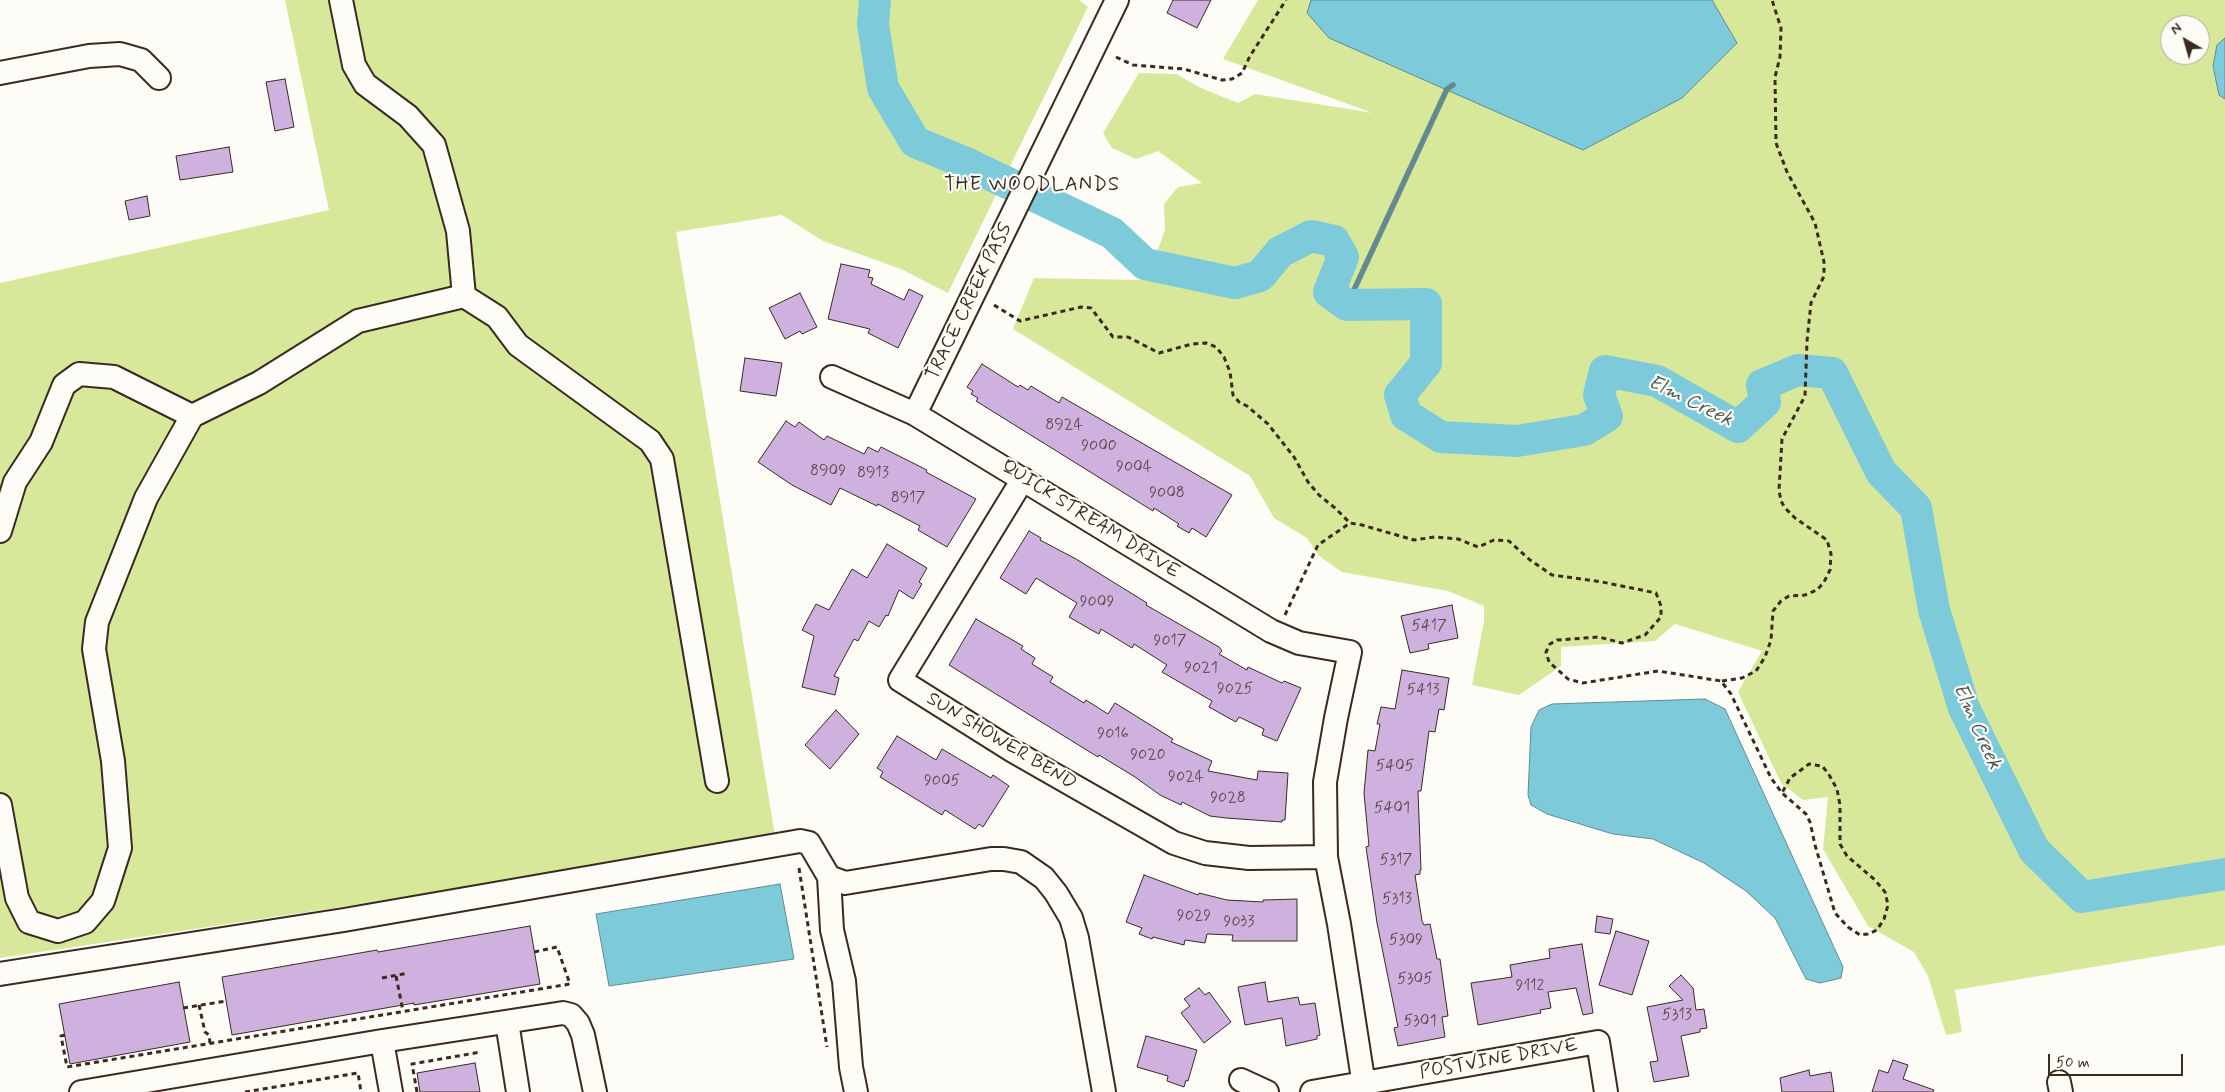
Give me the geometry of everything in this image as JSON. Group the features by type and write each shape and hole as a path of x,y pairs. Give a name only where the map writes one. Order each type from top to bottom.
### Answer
{"street":[{"path":"341,0 354,65 365,84 408,116 434,145 458,230 464,296"},
{"name":"TRACE CREEK PASS","path":"915,414 1116,0"},
{"path":"0,73 89,56 120,54 141,60 160,78"},
{"path":"0,805 17,898 29,922 58,931 85,922 103,901 120,848 113,762 94,649 97,622 146,498 192,416 259,383 358,321 464,296 497,317 518,345 650,441 662,459 717,781"},
{"path":"0,531 8,480 41,442 64,385 79,374 114,376 192,416"},
{"name":"QUICK STREAM DRIVE","path":"832,377 915,414 1271,631 1299,643 1350,652 1325,782 1326,857"},
{"name":"SUN SHOWER BEND","path":"1023,479 900,680 1013,751 1174,843 1204,853 1249,858 1326,857"},
{"path":"0,974 344,920 800,841 809,843 829,877 832,930 844,981 851,1067 856,1092"},
{"path":"1326,857 1339,924 1364,1088"},
{"path":"829,877 845,884 1004,858 1021,862 1031,867 1056,893 1071,918 1077,938 1104,1092"},
{"path":"81,1092 562,1013 571,1015 578,1022 583,1035 595,1092"},
{"path":"507,1022 518,1092"},
{"path":"382,1042 391,1092"},
{"name":"POSTVINE DRIVE","path":"1312,1092 1364,1088 1598,1042 1606,1092"},
{"path":"1241,1080 1267,1092"}],"path":[{"path":"1116,57 1133,65 1184,69 1222,80 1232,79 1242,73 1250,56 1286,0"},
{"path":"994,305 1020,321 1081,307 1091,308 1113,337 1128,338 1159,353 1192,344 1206,343 1216,347 1224,357 1230,372 1233,395 1268,424 1294,456 1308,482 1318,495 1336,508 1350,523 1414,540 1435,537 1458,539 1478,546 1494,540 1509,541 1530,560 1552,575 1602,582 1656,593 1661,606 1661,617 1646,635 1622,643 1600,638 1557,640 1550,644 1546,652 1549,662 1568,679 1583,683 1658,671 1721,681 1742,678 1756,671 1765,657 1771,640 1773,611 1788,596 1817,590 1824,582 1830,570 1831,554 1827,540 1795,518 1785,508 1781,501 1779,490 1782,440 1804,396 1812,304 1824,276 1824,262 1815,223 1786,172 1776,144 1775,77 1780,58 1781,28 1772,0"},
{"path":"1285,615 1318,545 1350,523"},
{"path":"1721,681 1731,694 1771,778 1782,793 1806,814 1810,822 1835,913 1848,927 1860,935 1877,930 1884,919 1888,905 1885,892 1875,880 1847,856 1840,844 1840,805 1837,789 1828,773 1822,766 1809,764 1790,778 1782,793"},
{"path":"799,867 828,1053"},
{"path":"65,1035 61,1036 67,1067 570,984 557,947 534,952"},
{"path":"382,978 408,973"},
{"path":"396,976 403,1011"},
{"path":"184,1008 226,1001"},
{"path":"199,1005 205,1032 209,1036 210,1043"},
{"path":"417,1092 412,1064 481,1052"},
{"path":"245,1092 358,1073 361,1092"},
{"path":"278,1086 278,1092"}],"green space":[{"path":"285,0 1079,0 1088,7 948,293 901,269 823,241 782,215 676,232 776,842 0,958 0,283 329,210"},
{"path":"1258,0 2225,0 2225,945 1955,990 1962,1032 1946,1035 1928,976 1914,952 1868,926 1823,849 1828,797 1803,800 1781,783 1738,692 1762,651 1675,624 1655,641 1561,647 1561,666 1519,695 1472,685 1484,621 1484,606 1448,591 1342,572 1318,555 1307,538 1274,518 1250,476 1013,329 1034,278 1139,280 1149,274 1165,230 1164,204 1178,187 1202,183 1158,151 1136,159 1112,148 1103,133 1139,73 1176,74 1201,88 1238,103 1255,94 1373,113 1223,59"}],"water":[{"path":"1311,0 1712,0 1737,43 1682,98 1583,150 1329,38 1307,13"},
{"path":"2225,38 2225,99 2219,95 2213,66 2217,45"},
{"path":"1705,699 1725,709 1843,967 1841,978 1820,983 1806,979 1775,918 1746,891 1704,863 1653,839 1613,834 1547,814 1531,805 1528,795 1531,727 1539,710 1552,704"},
{"path":"780,884 794,959 609,986 596,914"}],"building":[{"path":"1173,0 1211,0 1197,28 1167,13"},
{"path":"285,79 294,127 275,131 266,82"},
{"path":"229,147 233,172 180,180 176,156"},
{"path":"147,196 150,216 129,220 125,201"},
{"path":"841,264 870,270 868,277 873,278 871,284 904,300 909,289 923,296 898,348 868,333 870,329 828,319"},
{"path":"800,293 817,327 802,334 800,331 785,339 769,308"},
{"path":"745,358 782,363 776,396 740,391"},
{"path":"982,364 1018,387 1020,385 1028,390 1031,386 1059,403 1062,397 1232,495 1206,537 1192,528 1189,533 1177,526 1179,524 1154,508 1153,511 976,401 978,398 971,394 973,391 967,387"},
{"path":"786,421 795,427 799,422 824,440 827,436 864,454 868,447 878,452 881,447 927,470 926,472 976,499 947,547 918,530 920,526 878,504 877,506 840,488 831,505 792,485 758,462"},
{"path":"1029,531 1041,538 1040,540 1076,559 1147,603 1146,605 1219,647 1222,651 1219,654 1247,670 1248,667 1282,683 1284,681 1301,688 1277,741 1262,735 1264,729 1239,717 1236,722 1209,707 1212,701 1162,672 1167,665 1134,644 1132,648 1101,629 1099,634 1069,617 1077,603 1036,578 1026,594 1000,578"},
{"path":"887,544 927,568 919,582 922,584 913,599 899,590 888,616 886,615 879,627 869,621 858,641 854,639 834,676 839,678 835,695 802,687 814,636 802,630 816,604 829,610 852,569 867,578"},
{"path":"1452,605 1458,638 1428,644 1429,649 1410,653 1401,616"},
{"path":"976,619 1023,646 1021,649 1035,658 1032,664 1053,677 1050,682 1084,703 1086,700 1108,714 1115,703 1173,739 1171,742 1212,761 1208,771 1257,780 1258,771 1288,773 1285,820 1282,820 1282,822 1210,816 1182,802 1181,805 1160,795 1135,777 1099,755 1098,757 949,665"},
{"path":"1402,670 1449,678 1444,710 1439,709 1435,732 1429,731 1421,791 1418,791 1421,870 1420,874 1415,875 1422,921 1424,925 1430,924 1437,959 1440,959 1448,1016 1442,1017 1445,1037 1398,1046 1394,1028 1398,1027 1377,923 1366,847 1369,846 1364,793 1368,750 1375,751 1380,724 1377,724 1381,707 1395,709"},
{"path":"836,710 859,734 830,769 805,745"},
{"path":"897,736 936,760 942,749 991,778 993,775 1009,786 983,827 979,824 975,829 945,810 942,815 880,777 883,772 877,768"},
{"path":"1144,875 1198,895 1199,893 1227,900 1263,902 1263,900 1297,899 1297,941 1232,941 1233,935 1207,934 1205,943 1185,940 1184,945 1153,937 1152,939 1139,934 1142,928 1126,922"},
{"path":"1597,916 1613,919 1610,934 1595,932"},
{"path":"530,926 540,984 414,1005 414,1003 232,1035 222,977"},
{"path":"1616,931 1649,941 1632,995 1599,985"},
{"path":"1582,944 1593,1013 1583,1015 1576,988 1548,992 1551,1008 1540,1010 1541,1013 1478,1025 1471,983 1512,977 1510,965 1550,958 1549,949"},
{"path":"1681,975 1693,988 1696,1010 1704,1009 1707,1028 1700,1029 1700,1032 1681,1036 1689,1076 1654,1082 1650,1062 1658,1061 1647,1007 1683,1000 1669,986"},
{"path":"179,982 190,1042 70,1064 59,1004"},
{"path":"1265,982 1268,1002 1298,997 1300,1005 1315,1003 1320,1035 1317,1036 1317,1039 1286,1046 1282,1018 1245,1025 1238,987"},
{"path":"1199,988 1205,995 1209,992 1231,1022 1204,1043 1181,1013 1190,1006 1184,999"},
{"path":"1146,1036 1197,1050 1188,1081 1186,1080 1184,1087 1167,1081 1168,1076 1137,1067"},
{"path":"1893,1060 1908,1065 1903,1079 1934,1090 1933,1092 1872,1092 1879,1070 1888,1073"},
{"path":"475,1063 480,1092 420,1092 417,1073"},
{"path":"1809,1070 1810,1076 1831,1072 1834,1092 1782,1092 1780,1078"}],"waterway":[{"name":"Elm Creek","path":"875,0 873,24 883,88 915,142 966,163 1112,233 1145,264 1235,283 1260,276 1280,252 1311,236 1334,241 1343,257 1329,292 1347,305 1426,304 1426,363 1400,395 1406,415 1441,437 1517,441 1584,430 1607,416 1599,395 1605,371 1657,381 1738,427 1765,402 1762,385 1798,370 1832,373 1881,472 1916,508 1934,610 1964,708 2034,850 2082,897 2225,874"},
{"path":"1347,305 1447,89 1453,85"}],"district":[{"name":"THE WOODLANDS","path":"1032,186"}]}
